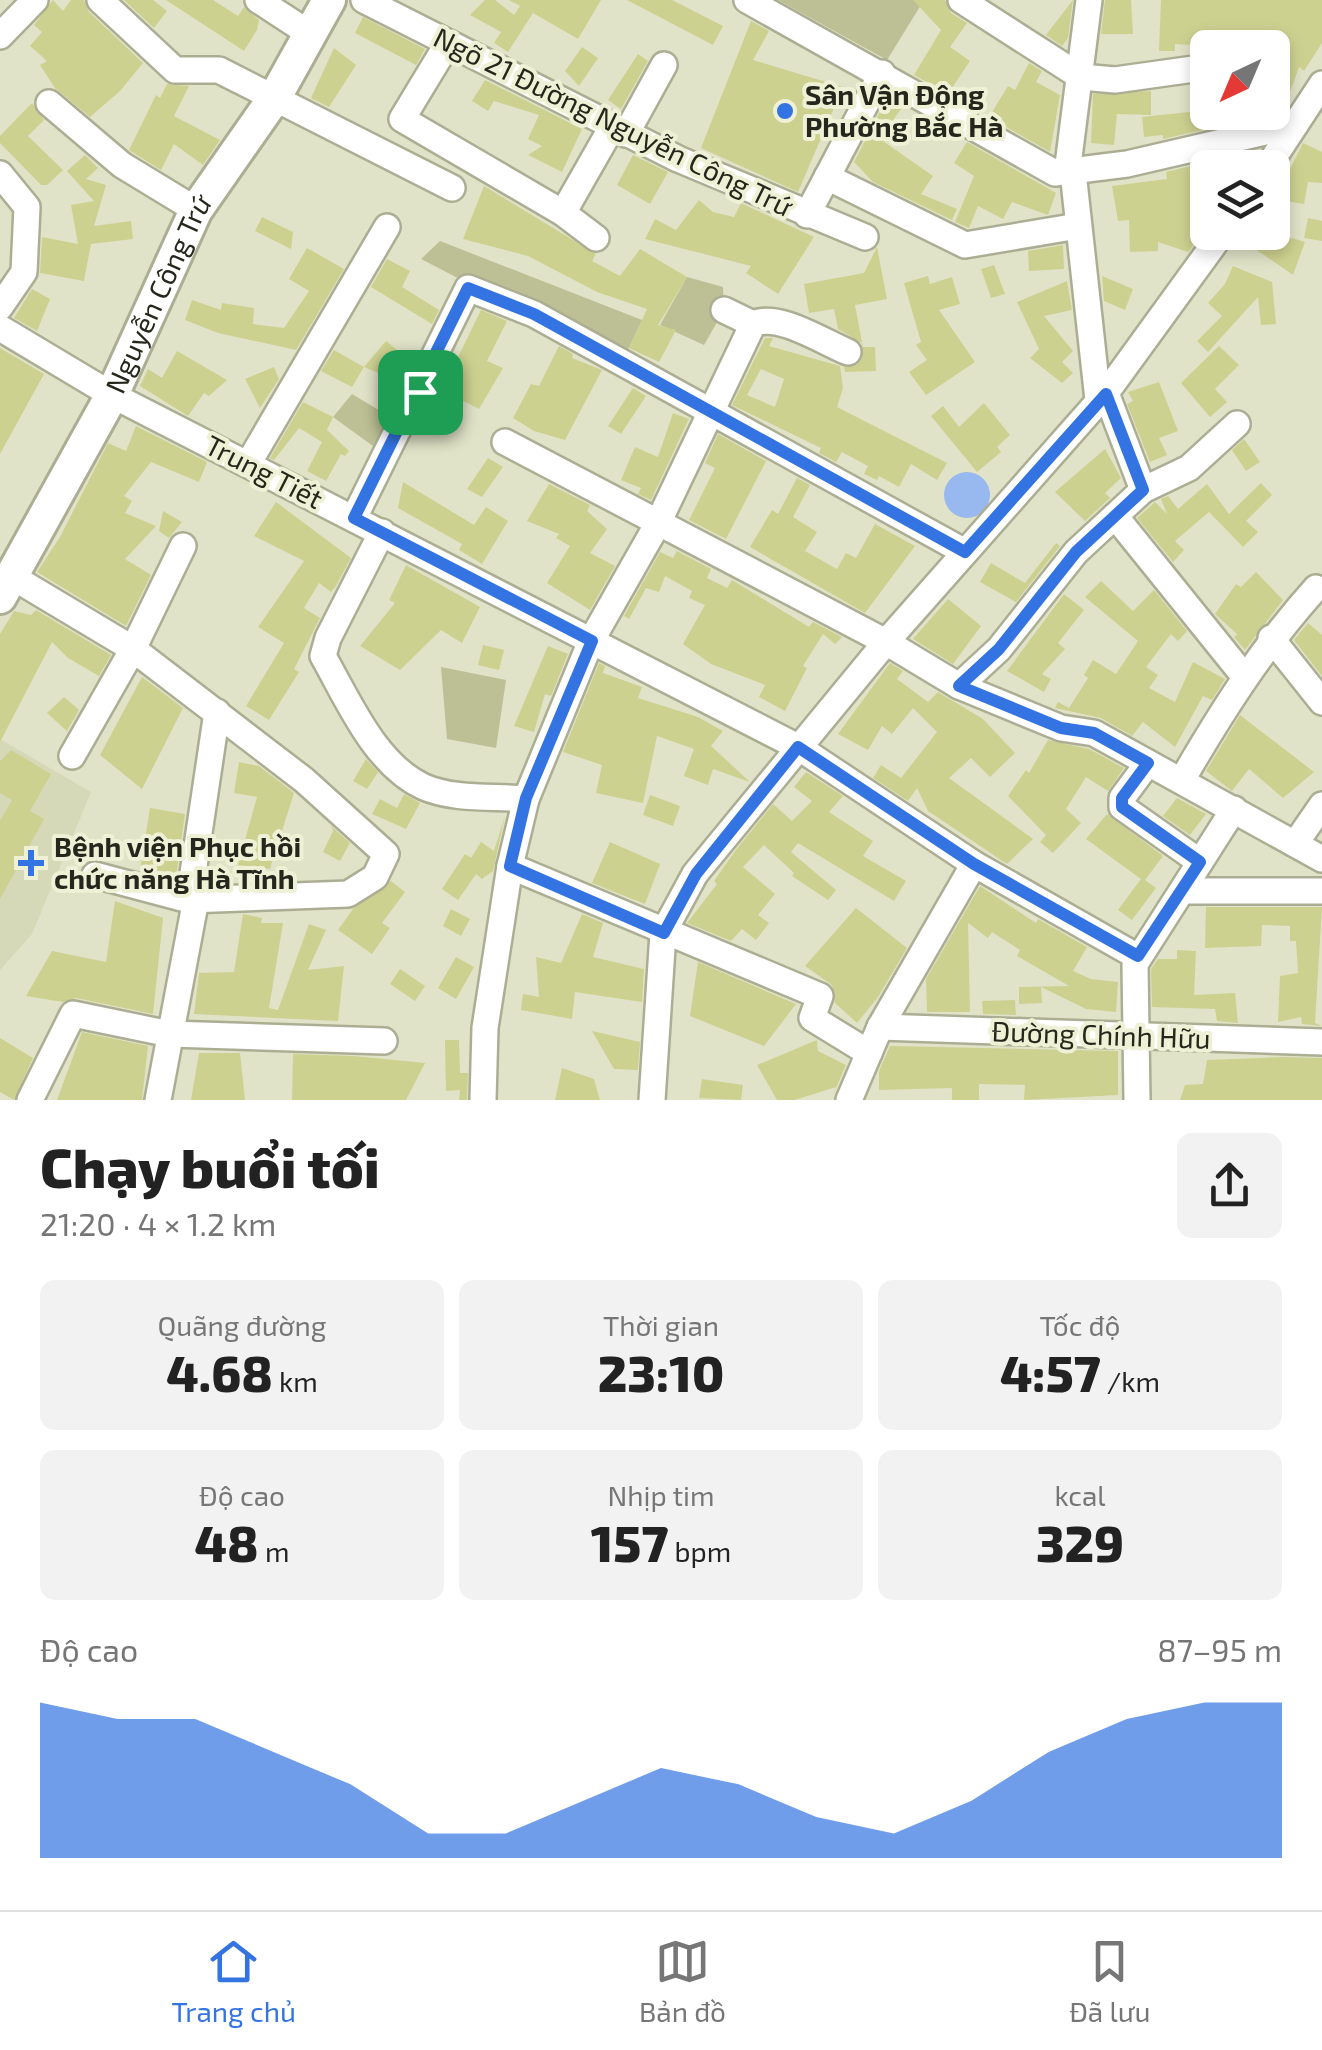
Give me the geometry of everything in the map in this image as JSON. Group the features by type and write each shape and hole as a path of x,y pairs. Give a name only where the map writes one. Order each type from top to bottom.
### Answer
{"main road":[{"name":"Nguyễn Công Trứ","path":"6,587 112,395 196,210 276,97 328,0"}],"street":[{"path":"0,36 35,0"},
{"path":"100,0 176,70 218,70 452,188"},
{"path":"258,0 310,34"},
{"name":"Ngõ 21 Đường Nguyễn Công Trứ","path":"364,0 619,130 806,215 866,237"},
{"path":"747,0 1056,173 1307,119"},
{"path":"961,0 1082,77 1115,80 1190,70"},
{"path":"1089,0 1070,172 1102,397 1143,490"},
{"path":"448,43 402,119 563,214 596,238"},
{"path":"563,214 664,65"},
{"path":"806,215 882,73"},
{"path":"1282,150 1307,119 1322,84"},
{"path":"49,103 122,165 196,210"},
{"path":"0,174 27,207 24,272 0,307"},
{"path":"827,177 965,245 1078,226"},
{"path":"248,464 387,227"},
{"path":"652,1100 664,933 696,874 886,642 1102,397 1210,250"},
{"path":"354,518 468,288 534,314 965,552"},
{"path":"724,310 753,324 766,320 778,324 848,352"},
{"path":"482,1100 485,1028 510,866 526,798 592,641 657,525 753,324"},
{"name":"Trung Tiết","path":"0,328 112,395 798,747 974,864 1138,956"},
{"path":"959,686 999,649 1076,552 1143,490 1188,468 1238,424"},
{"path":"505,442 886,642 959,686 1061,728 1094,733 1322,859"},
{"path":"1115,516 1244,676"},
{"path":"382,532 328,638 323,656 368,732 414,781 448,794 526,798"},
{"path":"72,756 133,648 183,546"},
{"path":"6,587 133,648 376,840 386,860 368,885 348,894 192,900 95,875"},
{"path":"1182,780 1244,676 1271,638 1316,588"},
{"path":"1271,638 1322,702"},
{"path":"158,1100 192,900 217,712"},
{"path":"1148,763 1122,798 1122,807 1200,862"},
{"path":"1295,844 1322,805"},
{"path":"1137,1100 1138,956 1234,809"},
{"path":"849,1100 880,1027 974,864"},
{"path":"510,866 820,996 812,1018 869,1053"},
{"path":"1182,891 1322,891"},
{"path":"30,1100 73,1014 170,1034 384,1040"},
{"name":"Đường Chính Hữu","path":"880,1027 1322,1042"}],"shaded area":[{"path":"778,0 924,0 887,60"},
{"path":"440,241 642,320 622,363 421,259"},
{"path":"687,277 723,287 724,310 704,345 660,325"},
{"path":"352,394 392,418 377,449 333,417"},
{"path":"441,667 506,680 496,748 447,739"},
{"name":"Bệnh viện Phục hồi chức năng Hà Tĩnh","path":"0,739 91,792 32,934 0,970"}],"water":[{"path":"967,472 983,479 990,495 983,511 967,518 951,511 944,495 951,479"}],"building":[{"path":"53,0 63,11 71,0 84,0 89,12 143,63 120,91 90,117 55,88 40,65 47,61 30,46 42,32 34,25"},
{"path":"124,0 153,0 167,11 154,28"},
{"path":"166,0 213,0 238,16 244,7 259,20 257,30 244,51"},
{"path":"485,0 495,0 514,15 520,6 509,0 601,0 578,39 533,13 508,52 494,43 501,32 470,15"},
{"path":"627,0 672,0 723,26 713,45"},
{"path":"913,0 945,0 951,13 967,23 950,47 970,61 948,94 914,75 941,30"},
{"path":"1073,0 1068,38 1062,46 1046,35"},
{"path":"1105,0 1131,0 1133,34 1101,34"},
{"path":"1161,0 1322,0 1322,43 1304,71 1299,67 1290,92 1290,30 1190,30 1190,45 1175,44 1175,51 1159,51"},
{"path":"363,17 425,49 416,65 355,33"},
{"path":"751,21 769,31 753,60 843,87 798,192 701,148"},
{"path":"582,47 598,58 579,86 565,71"},
{"path":"334,48 356,65 329,107 311,98"},
{"path":"638,54 648,61 621,109 608,100"},
{"path":"1029,63 1042,71 1036,82 1060,95 1050,152 989,117 1008,86 1015,90"},
{"path":"485,80 582,129 562,172 528,155 542,146 528,139 539,115 494,101 488,111 472,101"},
{"path":"167,84 189,86 174,116 220,140 203,165 174,144 161,170 129,150 156,95 160,98"},
{"path":"1151,91 1151,115 1117,114 1114,145 1091,143 1093,94"},
{"path":"887,98 903,106 880,139 933,176 921,194 957,209 952,220 873,182 854,162"},
{"path":"32,103 44,120 28,136 63,170 47,185 41,185 0,143 0,136"},
{"path":"1190,112 1190,130 1202,130 1163,139 1163,135 1144,137 1142,117"},
{"path":"967,142 1056,193 1048,215 1012,202 1003,219 978,206 969,228 955,222 974,176 954,163"},
{"path":"1303,143 1322,152 1322,183 1308,182 1304,204 1290,202 1290,169"},
{"path":"85,155 98,168 86,179 106,185 94,226 131,221 133,239 91,244 84,281 40,273 42,237 78,244 71,205 94,201 67,171"},
{"path":"633,155 668,172 650,204 617,185"},
{"path":"1190,166 1190,249 1158,242 1158,251 1130,252 1129,220 1118,221 1112,186 1167,179 1166,172"},
{"path":"484,186 596,254 592,261 620,276 640,249 687,277 658,325 676,330 659,362 629,348 647,309 597,292 528,256 463,239"},
{"path":"699,200 713,212 734,217 741,203 814,237 778,294 746,273 751,266 645,239 655,219 676,230"},
{"path":"262,217 293,232 291,249 255,231"},
{"path":"1308,218 1322,221 1322,241 1304,238"},
{"path":"1290,237 1305,242 1293,275 1257,250 1290,250"},
{"path":"1063,245 1064,269 1029,271 1028,251"},
{"path":"877,247 887,299 855,305 863,347 875,347 876,371 845,372 844,367 862,359 862,343 838,329 834,309 809,313 804,284 864,273"},
{"path":"307,248 344,269 296,350 218,333 185,320 192,300 221,310 222,303 254,308 253,324 284,328 309,291 289,279"},
{"path":"387,259 410,271 402,287 439,310 432,324 371,287"},
{"path":"994,265 1005,294 991,298 981,269"},
{"path":"1233,266 1272,282 1276,324 1261,325 1258,297 1208,352 1197,341 1222,316 1208,303 1225,284"},
{"path":"928,276 930,284 952,277 960,304 939,310 975,362 926,395 909,372 927,360 916,345 921,342 904,283"},
{"path":"1102,276 1133,289 1125,310 1104,301"},
{"path":"1067,281 1072,310 1044,316 1073,351 1062,362 1073,373 1062,383 1030,358 1039,349 1017,302"},
{"path":"32,289 50,299 37,331 14,318"},
{"path":"481,310 507,321 487,361 503,368 479,409 442,390"},
{"path":"765,338 773,338 769,346 840,366 843,388 837,407 947,463 937,480 911,464 899,487 879,476 877,480 864,474 868,466 842,452 836,462 819,453 821,448 732,405","holes":["761,369 784,379 775,407 747,395"]},
{"path":"386,341 413,363 402,383 364,367"},
{"path":"559,346 573,354 572,358 602,370 565,440 534,431 513,418 531,384 539,386"},
{"path":"1219,346 1239,365 1215,389 1227,402 1210,417 1181,383"},
{"path":"0,348 44,374 0,454"},
{"path":"334,350 364,367 352,387 321,371"},
{"path":"177,351 227,380 209,396 204,393 188,416 140,386 148,369 162,378"},
{"path":"274,367 279,379 260,408 245,379"},
{"path":"1159,382 1178,431 1159,438 1167,455 1150,462 1127,404 1133,401 1128,392"},
{"path":"633,388 646,396 621,434 608,426"},
{"path":"303,402 333,417 327,430 349,451 345,456 341,454 326,481 307,471 322,442 299,428 274,460 270,458"},
{"path":"984,403 1010,435 997,447 1001,452 977,472 931,416 943,406 959,427"},
{"path":"673,413 689,419 651,500 638,494 641,488 621,480 635,447 658,457"},
{"path":"136,426 207,462 199,482 151,462 124,496 132,501 125,513 156,526 125,559 151,575 126,626 37,572 60,537 108,443 126,451"},
{"path":"718,434 766,461 726,539 689,520 715,468 705,463"},
{"path":"1244,439 1260,462 1246,471 1232,450"},
{"path":"1105,449 1121,478 1105,493 1110,498 1085,521 1055,492"},
{"path":"488,458 503,467 482,497 467,489"},
{"path":"797,478 810,485 793,517 817,532 805,551 837,569 846,553 856,558 875,524 915,546 865,613 750,547 772,510 778,514"},
{"path":"403,482 474,525 486,507 508,521 482,564 459,550 462,544 398,508"},
{"path":"1261,483 1272,495 1246,521 1258,532 1243,547 1209,512 1175,541 1184,550 1173,562 1137,518 1155,502 1167,514 1161,499 1168,496 1178,509 1207,484 1229,514"},
{"path":"549,484 590,505 587,511 607,529 590,553 615,566 590,610 547,583 570,546 556,538 559,534 527,521"},
{"path":"276,502 351,558 331,592 319,583 304,608 320,618 294,669 299,672 269,720 246,706 284,643 258,627 304,561 254,536"},
{"path":"163,511 182,522 169,538 159,531"},
{"path":"1056,543 1060,546 1016,602 980,582 991,563 1025,583"},
{"path":"677,551 711,569 707,578 727,588 732,580 809,627 813,622 842,637 835,644 823,634 803,666 807,668 785,711 759,697 765,685 711,664 683,644 705,605 689,598 692,591 665,576 659,592 646,588 629,619 624,616 660,552 673,558"},
{"path":"406,565 480,607 462,643 441,630 400,670 360,646 395,603 389,600"},
{"path":"1256,572 1283,600 1245,650 1234,637 1237,634 1215,614 1236,584 1241,587"},
{"path":"1101,581 1133,611 1154,590 1187,631 1178,641 1171,634 1146,667 1158,675 1149,688 1175,702 1193,662 1225,679 1212,700 1203,696 1175,747 1143,722 1132,736 1101,718 1055,708 1058,702 1069,708 1088,678 1084,675 1093,660 1116,674 1138,641 1085,597"},
{"path":"1064,594 1084,610 1058,643 1065,649 1042,674 1051,679 1044,692 1007,671"},
{"path":"948,599 981,626 953,664 913,639"},
{"path":"36,610 111,655 99,676 68,658 52,642 0,742 0,634 14,611 31,615"},
{"path":"1308,623 1322,635 1322,676 1294,640"},
{"path":"483,645 504,650 499,670 478,665"},
{"path":"548,646 568,654 551,696 545,694 534,732 514,726"},
{"path":"599,663 605,666 603,673 642,687 638,698 698,717 723,731 711,746 750,782 713,769 708,785 684,776 694,749 657,736 643,803 596,793 602,765 563,752"},
{"path":"890,663 903,671 897,679 928,702 938,692 983,719 1015,753 990,777 971,758 949,778 1033,839 1007,864 928,811 917,788 908,801 873,778 881,765 901,778 937,732 913,708 892,734 882,726 868,750 838,734"},
{"path":"142,677 183,708 142,789 100,755"},
{"path":"64,697 79,710 67,731 47,713"},
{"path":"1240,715 1314,772 1283,798 1249,769 1232,791 1206,771"},
{"path":"1048,740 1089,749 1124,768 1108,791 1086,777 1066,809 1081,823 1053,853 1040,842 1046,835 1008,796 1026,770 1029,773"},
{"path":"11,750 51,774 30,811 44,819 0,899 0,821 12,800 0,793 0,761"},
{"path":"366,759 378,772 367,789 353,781"},
{"path":"239,762 259,766 294,793 270,869 238,865 257,797 234,793"},
{"path":"806,772 843,796 829,812 873,841 863,856 906,881 894,901 798,843 791,852 836,890 828,900 792,876 794,873 764,845 743,867 775,894 758,915 769,923 756,940 742,929 731,941 687,923 717,884 714,881 735,851 773,804 792,821 812,801 794,787"},
{"path":"404,794 420,803 406,829 372,814 380,799 397,808"},
{"path":"650,795 680,806 673,826 643,815"},
{"path":"1177,798 1206,814 1190,835 1163,816"},
{"path":"150,808 185,814 176,877 140,870"},
{"path":"1107,814 1163,856 1145,880 1156,888 1132,920 1118,910 1141,879 1086,839"},
{"path":"505,816 493,871 482,879 476,874 458,900 442,889 465,854 471,858 481,842 494,851"},
{"path":"331,826 350,843 340,861 323,852 333,831"},
{"path":"610,842 660,864 645,904 592,883"},
{"path":"391,881 405,892 382,923 390,928 372,954 338,930 353,909"},
{"path":"980,886 1036,923 1038,919 1087,947 1073,971 1091,979 1118,982 1116,1012 1086,1009 1041,987 1042,1003 1019,1004 1019,987 1069,986 1017,956 1020,950 992,932 988,938 968,923 970,1012 927,1012 926,979"},
{"path":"115,901 163,918 153,1014 76,998 63,1002 26,996 52,951 106,962"},
{"path":"1206,907 1322,907 1315,1023 1322,1026 1302,1024 1301,1017 1278,1022 1280,976 1298,973 1296,941 1290,941 1290,926 1262,925 1261,946 1205,948"},
{"path":"856,908 907,948 878,997 857,1023 835,1003 832,985 805,966"},
{"path":"451,909 470,919 461,936 443,926"},
{"path":"243,914 262,918 261,923 283,923 269,1008 278,1010 309,924 326,930 308,970 344,966 338,1021 194,1014 199,973 234,972"},
{"path":"582,914 603,923 593,957 644,969 642,1002 575,992 572,1019 521,1010 523,994 539,997 536,957 561,963"},
{"path":"1177,950 1196,951 1194,995 1235,993 1238,1023 1217,1021 1215,1009 1152,1007 1151,969 1158,959 1177,959"},
{"path":"456,957 474,967 456,999 438,988"},
{"path":"698,962 796,1004 764,1046 690,1016"},
{"path":"400,969 425,986 415,1001 390,984"},
{"path":"1015,1000 1016,1015 983,1014 982,1001"},
{"path":"592,1031 640,1042 638,1070 614,1069"},
{"path":"82,1032 148,1046 142,1100 57,1100"},
{"path":"0,1038 33,1058 14,1100 0,1092"},
{"path":"445,1040 459,1040 460,1073 468,1073 467,1100 459,1100 460,1090 446,1091"},
{"path":"817,1040 818,1051 846,1065 834,1093 836,1087 795,1100 777,1100 757,1065"},
{"path":"890,1046 1118,1051 1118,1095 1024,1100 1025,1085 979,1084 979,1100 952,1100 952,1088 879,1090 879,1071"},
{"path":"199,1053 240,1053 245,1100 191,1100"},
{"path":"293,1054 425,1063 406,1100 292,1100"},
{"path":"1322,1058 1322,1100 1180,1100 1185,1085 1203,1084 1207,1060"},
{"path":"562,1068 594,1079 600,1100 555,1100"},
{"path":"702,1079 743,1085 741,1100 699,1098"}],"place":[{"name":"Sân Vận Động Phường Bắc Hà","path":"785,111"},
{"name":"Bệnh viện Phục hồi chức năng Hà Tĩnh","path":"31,863"}],"route":[{"path":"468,288 534,314 965,552 1106,394 1143,490 1076,552 999,649 959,686 1061,728 1094,733 1148,763 1122,798 1122,807 1200,862 1138,956 974,864 798,747 696,874 675,906 664,933 510,866 526,798 592,641 354,518 420,392 468,288"}]}
